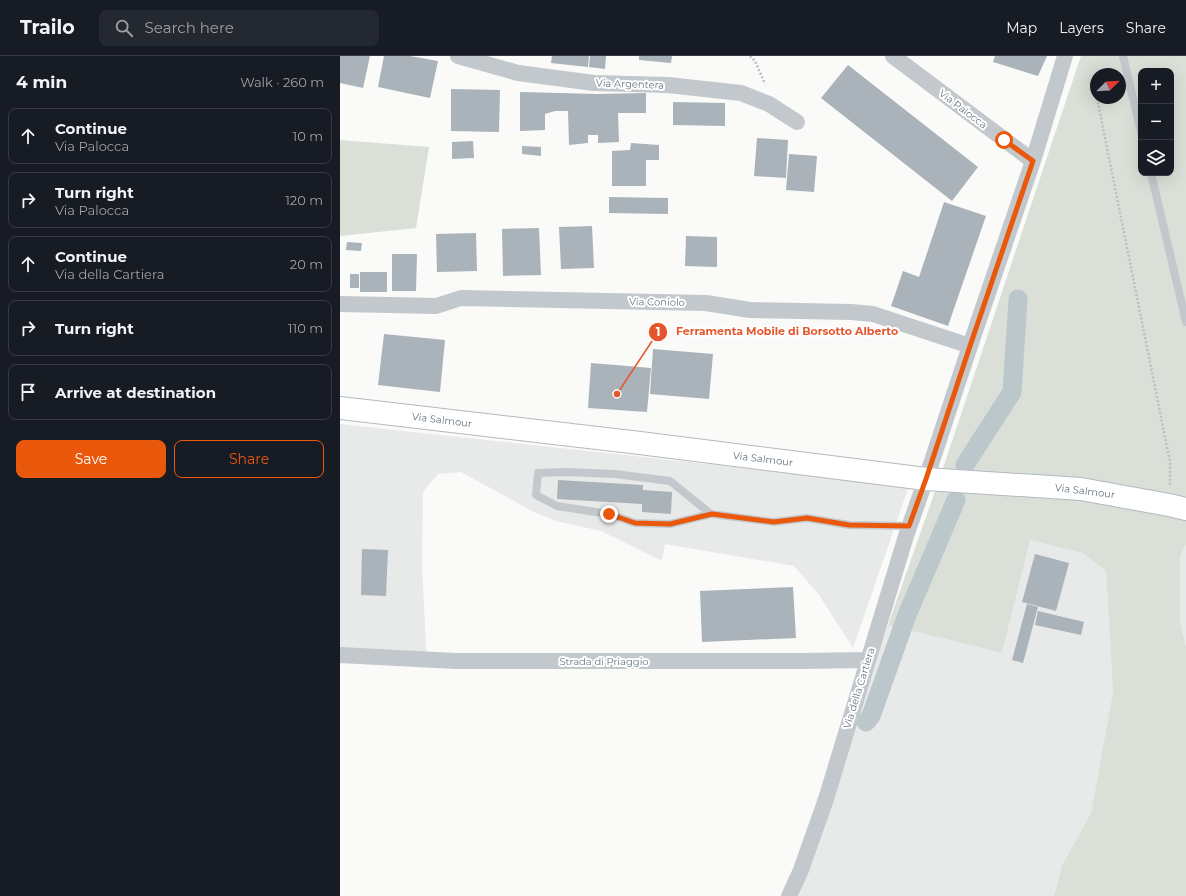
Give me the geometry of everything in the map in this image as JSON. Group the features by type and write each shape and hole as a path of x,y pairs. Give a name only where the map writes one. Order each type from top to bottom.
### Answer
{"main road":[{"name":"Via Salmour","path":"340,408 640,443 926,479 1081,488 1178,507"}],"street":[{"name":"Via Argentera","path":"458,56 518,73 594,83 668,85 741,93 769,104 797,122"},
{"name":"Via Palocca","path":"893,56 1033,161"},
{"path":"926,479 1033,161 1065,56"},
{"name":"Via Coniolo","path":"340,304 436,306 461,298 469,298 706,303 750,310 851,312 873,314 970,346"},
{"name":"Via della Cartiera","path":"789,896 801,870 826,799 909,526 926,479"},
{"name":"Strada di Priaggio","path":"340,655 455,661 868,660"}],"lane":[{"path":"1123,56 1138,119"},
{"path":"1152,176 1186,322"},
{"path":"712,514 670,481 615,474 567,472 538,473 536,495 557,506 609,514 635,523 670,524 712,514 774,522 807,518 849,525 909,526"}],"path":[{"path":"750,56 769,92 769,104"},
{"path":"1098,104 1178,507"}],"shaded area":[{"path":"1081,56 1186,56 1186,545 1180,556 1180,620 1186,647 1186,896 1054,896 1062,865 1091,813 1113,692 1106,571 1083,553 1030,540 1002,653 888,625 940,477"},
{"path":"340,140 429,147 416,228 340,236"},
{"path":"340,424 909,486 853,648 819,595 794,566 665,544 662,561 601,531 556,521 534,512 461,472 438,474 423,492 422,566 427,667 340,663"},
{"path":"1030,539 1083,553 1106,571 1113,692 1091,813 1062,865 1054,896 788,896 888,625 1002,653"},
{"path":"1186,545 1186,647 1180,620 1180,556"}],"building":[{"path":"340,56 370,56 363,88 340,83"},
{"path":"384,56 410,56 438,61 430,98 378,87"},
{"path":"552,56 589,56 588,67 551,63"},
{"path":"590,56 606,56 605,69 589,67"},
{"path":"639,56 672,56 671,63 639,60"},
{"path":"995,56 1047,56 1038,76 993,62"},
{"path":"848,65 978,167 952,201 821,98"},
{"path":"451,89 500,90 499,132 451,131"},
{"path":"520,92 597,94 646,93 646,113 618,113 619,142 598,143 598,135 588,135 588,143 569,145 568,111 555,111 545,114 545,130 520,131"},
{"path":"673,102 725,103 725,126 673,125"},
{"path":"757,138 788,140 786,178 754,176"},
{"path":"473,141 474,158 452,159 452,142"},
{"path":"631,143 659,145 659,160 646,160 646,186 612,186 612,151 630,150"},
{"path":"522,146 541,147 541,156 522,154"},
{"path":"789,154 817,156 814,192 786,190"},
{"path":"609,197 668,198 668,214 609,213"},
{"path":"944,202 986,216 948,326 891,306 903,271 919,277"},
{"path":"592,226 594,268 561,269 559,227"},
{"path":"539,228 541,275 503,276 502,229"},
{"path":"476,233 477,271 437,272 436,234"},
{"path":"686,236 717,237 717,267 685,266"},
{"path":"347,242 362,243 361,251 346,250"},
{"path":"392,254 417,254 416,291 392,291"},
{"path":"360,272 387,272 387,292 360,292"},
{"path":"350,274 359,274 359,288 350,288"},
{"path":"384,334 445,340 440,392 378,385"},
{"path":"653,349 713,354 709,399 650,394"},
{"path":"591,363 651,368 647,412 588,408"},
{"path":"558,480 643,485 643,490 672,492 671,514 642,512 642,504 557,499"},
{"path":"362,549 388,550 386,596 361,595"},
{"path":"1035,554 1069,563 1056,611 1022,602"},
{"path":"793,587 796,638 702,642 700,591"},
{"path":"1027,604 1038,607 1023,663 1012,660"},
{"path":"1038,611 1084,622 1081,635 1035,625"}],"waterway":[{"path":"965,465 1012,392 1018,299"},
{"path":"866,722 871,716 907,615 956,500"}],"place":[{"name":"Ferramenta Mobile di Borsotto Alberto","path":"617,394"}],"route":[{"path":"609,514 635,523 670,524 712,514 774,522 807,518 849,525 909,526 1033,161 1004,140"}]}
